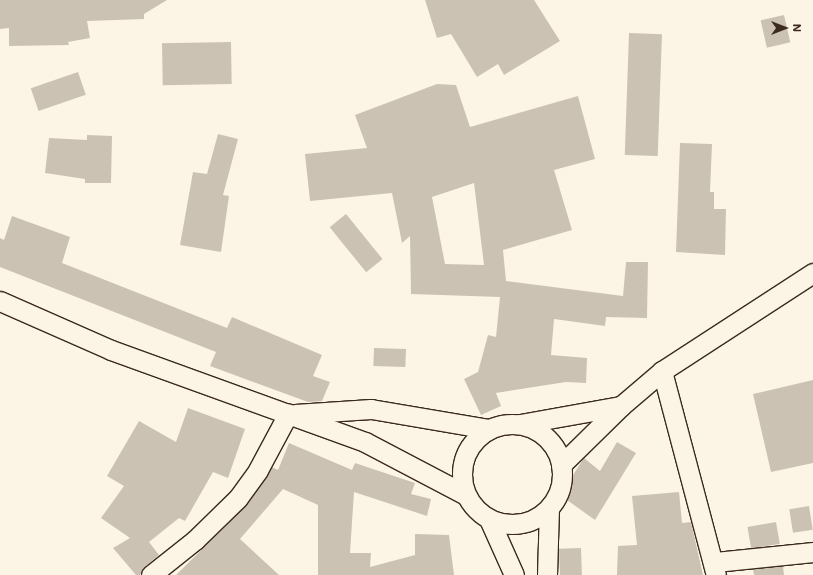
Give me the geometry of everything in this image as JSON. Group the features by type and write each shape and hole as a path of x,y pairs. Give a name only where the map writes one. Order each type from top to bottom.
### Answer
{"street":[{"path":"561,465 621,406 662,371 813,274"},
{"path":"0,301 111,350 365,442 466,495 489,519 514,575"},
{"path":"662,371 715,568 813,552"},
{"path":"288,414 371,409 490,429 621,406"},
{"path":"150,575 195,540 238,498 258,470 288,414"},
{"path":"517,424 540,432 549,440 561,465 562,481 548,508 548,575"},
{"path":"466,495 462,478 464,462 469,449 490,429"},
{"path":"489,519 521,524 548,508"}],"building":[{"path":"0,0 167,0 144,14 144,19 87,21 90,38 68,42 69,45 9,46 9,28 0,29"},
{"path":"425,0 534,0 560,41 504,75 498,64 477,77 451,34 437,38"},
{"path":"784,15 790,42 767,48 761,20"},
{"path":"629,33 662,34 658,156 625,155"},
{"path":"231,42 232,84 163,85 162,43"},
{"path":"78,72 86,95 39,111 31,88"},
{"path":"437,84 456,85 470,127 578,96 595,159 554,170 572,230 503,250 506,281 623,296 626,262 648,262 647,318 606,317 605,326 554,319 551,355 587,358 586,383 566,382 496,393 501,406 481,415 464,379 478,372 488,335 496,337 500,297 411,294 410,236 402,243 392,193 310,201 305,154 367,148 355,115","holes":["474,183 484,265 445,264 432,197"]},
{"path":"218,134 238,139 223,195 229,196 221,252 180,245 193,172 207,174"},
{"path":"87,135 112,136 111,183 85,183 85,179 45,173 49,138 87,140"},
{"path":"680,143 712,144 710,192 714,192 714,209 726,209 725,255 676,252"},
{"path":"346,214 383,259 366,272 330,227"},
{"path":"12,216 70,237 62,263 227,328 232,317 322,355 313,376 330,382 322,401 308,402 210,366 216,352 0,267 0,238 4,240"},
{"path":"374,348 406,349 405,367 373,366"},
{"path":"813,380 813,463 771,472 753,394"},
{"path":"188,408 245,429 228,478 213,472 185,521 179,518 149,542 159,555 144,567 140,575 136,575 113,548 130,538 101,518 124,486 107,476 139,421 176,442"},
{"path":"617,442 636,453 595,520 560,495 584,458 600,471"},
{"path":"289,443 352,470 355,463 415,483 411,494 431,499 427,516 354,492 350,553 371,553 370,567 415,555 415,534 449,535 454,575 318,575 318,505 283,489 240,539 279,575 176,575 246,506 272,467 278,470"},
{"path":"679,492 682,523 691,522 703,575 617,575 618,546 637,545 632,496"},
{"path":"809,506 813,530 793,533 789,509"},
{"path":"776,522 780,544 751,549 747,527"},
{"path":"581,548 582,575 560,575 559,549"},
{"path":"783,566 784,575 754,575 753,569"}]}
